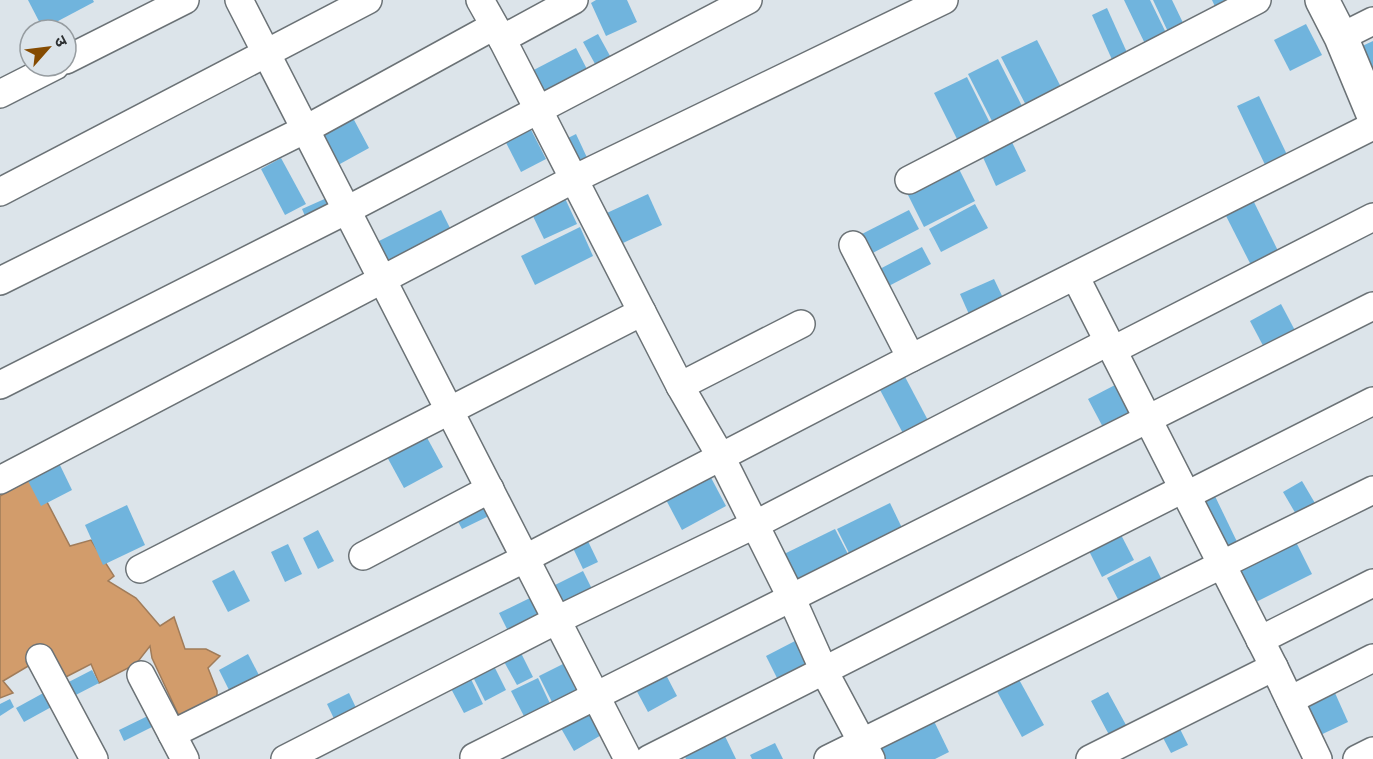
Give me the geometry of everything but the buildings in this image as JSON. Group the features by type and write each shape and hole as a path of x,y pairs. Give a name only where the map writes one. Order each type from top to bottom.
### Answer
{"street":[{"path":"78,54 185,0"},
{"path":"239,0 628,759"},
{"path":"0,192 368,0"},
{"path":"480,0 680,386 756,524 825,671 867,750"},
{"path":"0,281 498,32 574,0"},
{"path":"0,385 347,210 748,0"},
{"path":"0,480 574,179 944,0"},
{"path":"909,180 1257,0"},
{"path":"1322,0 1341,37 1373,114"},
{"path":"1341,37 1373,21"},
{"path":"0,94 31,78"},
{"path":"172,734 526,558 911,358 1373,126"},
{"path":"285,759 557,620 756,524 1373,217"},
{"path":"853,245 911,358"},
{"path":"1076,276 1274,667 1318,759"},
{"path":"474,757 1373,306"},
{"path":"140,569 642,312"},
{"path":"680,386 801,324"},
{"path":"649,759 1373,401"},
{"path":"363,556 490,489"},
{"path":"828,759 867,750 1221,563 1373,490"},
{"path":"1260,640 1373,583"},
{"path":"40,658 94,759"},
{"path":"1290,700 1373,658"},
{"path":"1090,759 1274,667"},
{"path":"141,675 185,759"},
{"path":"1357,759 1373,751"}],"shaded area":[{"path":"34,477 70,546 91,540 114,576 108,581 136,598 160,626 174,617 185,649 206,649 220,656 208,668 217,691 217,704 180,718 152,658 150,646 136,664 99,683 91,664 60,680 40,659 3,681 13,693 0,698 0,496"}]}
